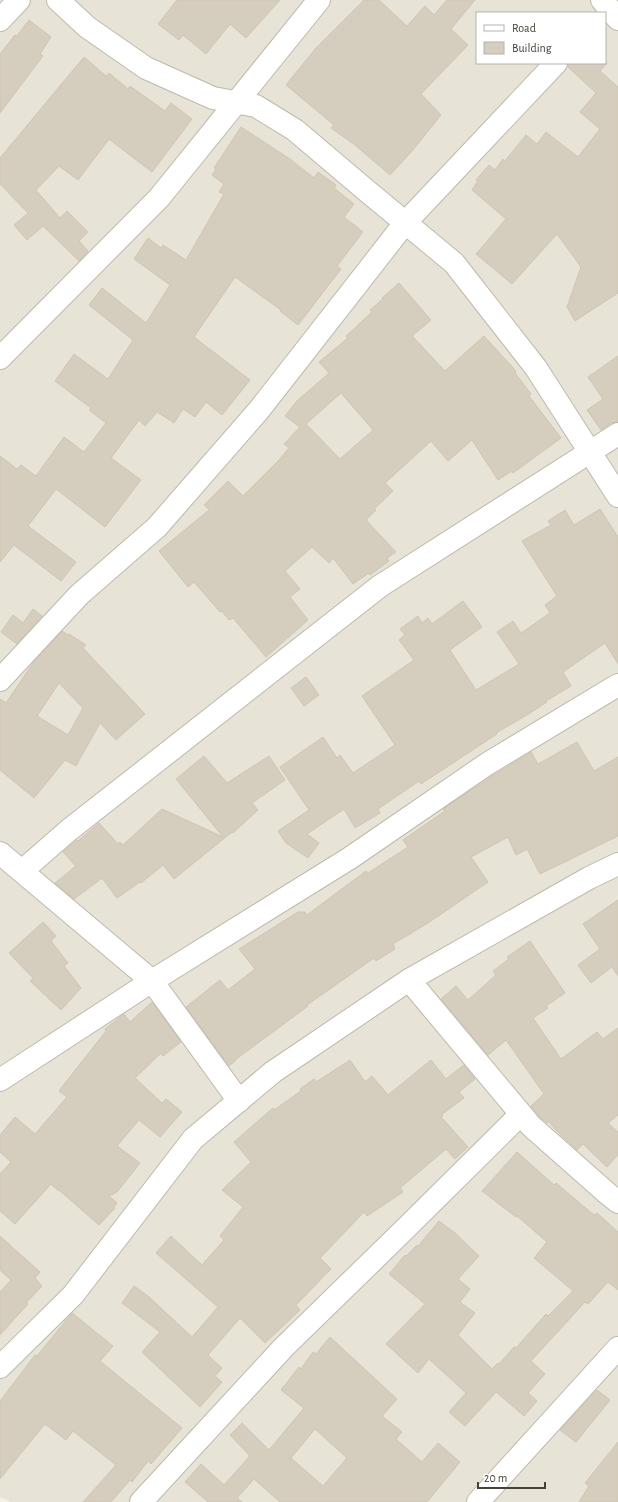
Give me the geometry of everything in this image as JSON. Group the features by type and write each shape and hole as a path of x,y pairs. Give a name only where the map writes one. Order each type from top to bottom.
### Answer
{"street":[{"path":"1,18 19,0"},
{"path":"58,0 87,27 146,68 213,98 256,106 295,130 454,263 536,368 618,496"},
{"path":"0,358 159,198 238,103 319,0"},
{"path":"0,680 79,595 157,527 259,410 405,223 555,64"},
{"path":"22,871 69,830 380,586 618,434"},
{"path":"0,1080 152,981 350,858 487,764 618,685"},
{"path":"0,853 152,981 238,1100"},
{"path":"0,1367 73,1295 193,1139 238,1100 273,1072 409,980 588,878 618,864"},
{"path":"409,980 531,1126 618,1202"},
{"path":"141,1502 283,1348 521,1114"},
{"path":"478,1502 618,1348"}],"shaded area":[{"path":"0,0 618,0 618,1502 11,1502 0,1497"}],"building":[{"path":"177,0 280,0 246,38 230,24 206,54 183,35 179,40 158,24"},
{"path":"364,0 379,0 407,26 425,6 434,15 447,0 475,0 451,29 468,45 421,94 441,115 412,151 390,175 355,145 331,128 334,125 286,85 316,48"},
{"path":"29,20 51,37 40,54 43,56 0,113 0,54 15,35 17,36"},
{"path":"84,57 106,76 109,73 128,89 130,86 165,111 171,103 192,119 152,172 109,139 78,180 59,166 36,190 60,218 67,211 88,232 79,241 88,251 79,261 43,226 27,240 14,225 28,213 0,184 0,158"},
{"path":"607,63 600,71 618,87 618,293 575,321 567,307 581,267 557,234 512,284 476,254 506,219 472,190 478,181 476,180 489,165 495,170 503,159 505,161 526,135 537,144 546,132 578,157 600,129 580,112 596,93 568,67 568,64"},
{"path":"241,127 290,159 314,178 318,172 336,185 334,188 354,204 344,217 363,232 337,266 341,269 298,325 280,311 281,310 235,277 194,337 250,380 222,415 206,402 195,417 183,409 174,423 157,412 145,426 139,420 111,458 141,480 105,527 56,489 28,526 76,562 61,581 14,545 0,562 0,456 17,469 21,465 36,476 64,437 84,452 106,423 89,410 91,408 55,381 74,354 108,379 133,340 89,305 102,288 146,323 170,285 134,259 148,238 161,248 163,245 186,260 224,194 219,192 224,184 212,175 216,169 214,168"},
{"path":"399,283 431,320 412,336 445,371 484,336 516,371 515,373 531,394 529,396 561,438 513,473 512,471 498,480 472,440 448,461 431,441 385,483 393,491 374,509 376,510 366,520 396,552 387,558 389,561 370,575 369,573 353,584 333,558 329,563 312,547 285,571 300,589 290,597 308,620 266,657 233,618 229,620 222,611 220,612 194,582 188,587 159,551 209,510 204,505 228,481 243,496 278,461 289,448 284,444 300,427 285,416 296,402 329,373 319,362 348,338 346,336 372,312 370,310 383,299 382,298","holes":["341,393 373,430 340,459 306,424"]},
{"path":"618,356 618,422 611,423 601,430 587,410 603,399 588,377"},
{"path":"600,509 618,537 618,664 605,643 563,672 571,686 546,701 547,702 527,715 496,733 497,734 421,784 419,781 378,809 380,813 355,828 344,809 307,834 319,843 308,858 286,843 278,831 309,810 280,767 323,737 337,758 340,755 353,773 395,745 362,696 414,660 399,640 405,635 400,629 418,616 422,623 428,618 432,624 463,601 482,627 450,650 476,690 519,664 497,632 513,621 521,633 550,613 545,605 557,596 522,541 551,525 548,521 565,510 574,525"},
{"path":"33,609 42,616 17,644 1,632 13,615 23,623"},
{"path":"62,631 68,635 69,634 86,645 83,648 145,714 116,740 100,723 76,766 65,760 34,798 0,770 0,699 6,703 33,663","holes":["59,683 83,708 68,735 37,716"]},
{"path":"306,677 319,695 304,706 291,688"},
{"path":"577,742 594,771 618,757 618,836 540,874 527,849 516,855 508,837 471,857 488,882 428,923 393,944 395,949 376,961 374,958 307,1005 308,1006 229,1066 186,1007 220,980 228,990 255,969 239,949 298,912 305,912 307,915 366,871 368,873 408,847 403,840 445,811 443,809 531,752 538,764"},
{"path":"204,756 227,783 269,756 285,780 252,803 258,810 233,833 232,832 174,879 163,865 141,883 140,882 117,898 102,878 74,899 55,883 76,866 63,852 99,823 118,844 120,842 123,845 162,809 223,837 176,779"},
{"path":"618,900 618,976 612,967 591,983 578,965 600,949 583,924"},
{"path":"43,922 56,936 51,941 68,963 64,966 81,988 61,1010 30,981 33,978 9,953"},
{"path":"530,941 565,993 546,1006 548,1008 533,1018 561,1059 597,1032 603,1039 618,1028 618,1115 608,1123 618,1132 618,1155 607,1167 583,1144 577,1150 548,1121 547,1123 540,1117 531,1106 544,1094 506,1040 488,1055 441,999 456,986 468,1000 496,975 493,971 509,959 507,957"},
{"path":"152,1002 181,1042 163,1056 161,1053 135,1078 162,1103 166,1099 182,1112 160,1137 139,1120 117,1146 140,1163 117,1192 109,1196 117,1203 114,1207 115,1208 99,1225 51,1184 15,1224 0,1211 0,1174 11,1162 0,1152 0,1135 15,1117 35,1134 67,1097 59,1091 106,1031 105,1029 124,1014 130,1022"},
{"path":"350,1060 365,1082 372,1076 388,1095 431,1060 446,1079 464,1065 475,1079 459,1092 464,1098 441,1115 443,1116 441,1117 468,1147 455,1159 446,1149 400,1188 403,1192 367,1216 364,1212 320,1258 331,1269 296,1305 300,1310 265,1343 240,1318 208,1355 222,1368 215,1376 222,1382 200,1407 142,1352 160,1332 122,1303 134,1286 149,1297 192,1337 218,1307 156,1253 171,1236 202,1265 224,1240 220,1236 243,1207 222,1190 251,1162 234,1142 273,1108 274,1110 301,1091 300,1089 314,1079 316,1082"},
{"path":"517,1152 554,1185 556,1183 594,1215 597,1213 618,1232 618,1290 608,1282 588,1304 585,1302 531,1361 545,1374 528,1393 537,1401 524,1416 496,1392 465,1426 449,1412 466,1393 429,1359 418,1373 386,1344 425,1304 389,1274 405,1255 406,1256 417,1245 418,1246 439,1221 455,1233 479,1256 458,1279 470,1289 460,1302 475,1313 458,1335 492,1369 498,1363 499,1364 514,1347 516,1348 546,1314 548,1316 573,1291 534,1258 547,1242 517,1216 516,1217 482,1191"},
{"path":"0,1236 40,1272 35,1278 42,1286 0,1335 0,1292 11,1280 0,1270"},
{"path":"72,1313 113,1346 100,1361 182,1428 151,1464 148,1461 132,1482 130,1480 111,1502 83,1502 116,1465 73,1431 66,1440 45,1424 0,1479 0,1401 35,1355 37,1356"},
{"path":"330,1337 397,1399 382,1416 402,1432 396,1439 422,1462 438,1443 460,1462 427,1502 280,1502 254,1479 237,1498 242,1502 208,1502 185,1482 201,1464 224,1485 250,1456 230,1435 242,1423 269,1450 304,1408 281,1390 299,1367 301,1369 313,1352 316,1354","holes":["315,1429 347,1458 323,1486 291,1458"]},
{"path":"597,1390 610,1400 576,1442 560,1430"},
{"path":"618,1442 618,1502 579,1502 589,1486 585,1483"}]}
